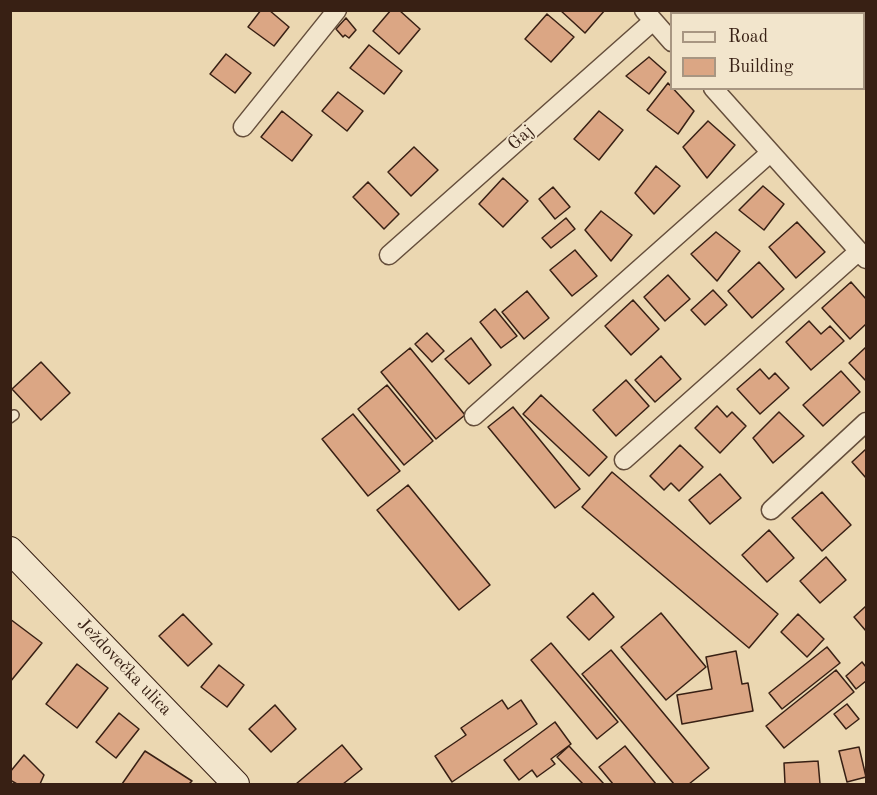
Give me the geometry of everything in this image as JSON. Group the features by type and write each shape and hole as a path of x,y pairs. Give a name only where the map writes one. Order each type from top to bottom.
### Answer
{"main road":[{"name":"Ježdovečka ulica","path":"10,550 236,784"}],"street":[{"path":"243,127 337,10"},
{"name":"Gaj","path":"389,255 649,16 670,40"},
{"path":"624,460 863,255 715,90"},
{"path":"474,416 770,153"},
{"path":"771,510 867,422"}],"building":[{"path":"261,10 269,10 289,27 274,46 248,27"},
{"path":"391,10 399,10 420,29 399,54 373,31"},
{"path":"560,10 605,10 585,33"},
{"path":"547,14 574,37 551,62 525,39"},
{"path":"346,18 356,30 349,38 345,35 343,37 336,29"},
{"path":"369,45 402,71 384,94 350,68"},
{"path":"226,54 251,73 235,93 210,74"},
{"path":"649,57 666,72 649,94 626,76"},
{"path":"668,83 670,90 674,90 694,111 678,134 647,110"},
{"path":"338,92 363,111 347,131 322,111"},
{"path":"282,111 312,135 292,161 261,137"},
{"path":"599,111 623,130 599,160 574,139"},
{"path":"708,121 735,145 707,178 683,147"},
{"path":"414,147 438,170 411,196 388,172"},
{"path":"656,166 680,186 654,214 635,193"},
{"path":"503,178 528,201 503,227 479,204"},
{"path":"368,182 399,214 384,229 353,197"},
{"path":"763,186 784,204 764,230 739,210"},
{"path":"553,187 570,207 555,219 539,199"},
{"path":"601,211 632,235 611,261 585,230"},
{"path":"566,218 575,229 551,248 542,238"},
{"path":"797,222 825,252 796,278 769,247"},
{"path":"716,232 740,251 717,281 691,254"},
{"path":"575,250 597,276 572,296 550,270"},
{"path":"759,262 784,289 752,318 728,291"},
{"path":"668,275 690,299 665,321 644,297"},
{"path":"851,282 866,299 866,324 850,339 822,308"},
{"path":"713,290 727,305 705,325 691,310"},
{"path":"527,291 549,318 524,339 502,312"},
{"path":"633,300 659,329 631,355 605,326"},
{"path":"495,309 517,336 501,348 480,322"},
{"path":"809,321 821,334 830,326 844,341 811,370 786,342"},
{"path":"427,333 444,351 432,362 415,344"},
{"path":"471,338 491,365 469,384 445,359"},
{"path":"866,347 866,381 849,363"},
{"path":"410,348 465,415 436,439 381,372"},
{"path":"661,356 681,379 655,402 635,380"},
{"path":"41,362 70,393 41,420 12,389"},
{"path":"760,369 769,379 775,373 789,388 760,414 737,389"},
{"path":"841,371 860,392 823,426 803,405"},
{"path":"626,380 649,406 616,436 593,410"},
{"path":"387,385 433,441 404,465 358,409"},
{"path":"541,395 607,457 589,476 523,414"},
{"path":"717,406 727,417 732,412 746,426 720,453 695,428"},
{"path":"513,407 580,489 555,508 488,427"},
{"path":"779,412 804,436 773,463 753,438"},
{"path":"353,414 400,471 368,496 322,439"},
{"path":"680,445 703,467 679,491 671,483 664,490 650,476"},
{"path":"866,449 866,478 852,462"},
{"path":"612,472 778,614 749,648 582,507"},
{"path":"720,474 741,498 710,524 689,500"},
{"path":"408,485 490,585 459,610 377,510"},
{"path":"822,492 851,525 822,551 792,518"},
{"path":"769,530 794,558 767,582 742,555"},
{"path":"826,557 846,580 820,603 800,581"},
{"path":"593,593 614,617 589,640 567,617"},
{"path":"866,606 866,631 854,617"},
{"path":"661,613 706,667 666,700 621,647"},
{"path":"183,614 212,644 188,666 159,636"},
{"path":"798,614 824,639 807,657 781,632"},
{"path":"10,619 42,643 10,682"},
{"path":"551,643 618,722 597,739 531,660"},
{"path":"827,647 840,663 782,709 769,693"},
{"path":"611,650 709,768 689,784 674,784 582,674"},
{"path":"736,651 742,684 748,683 753,711 682,724 677,695 712,689 706,657"},
{"path":"862,662 866,667 866,681 856,689 846,676"},
{"path":"77,664 108,688 77,728 46,704"},
{"path":"219,665 244,685 227,707 201,687"},
{"path":"836,670 854,692 784,748 766,726"},
{"path":"502,700 508,709 521,700 537,724 452,782 435,756 466,735 461,728"},
{"path":"847,704 859,719 846,729 834,714"},
{"path":"275,705 296,729 271,752 249,729"},
{"path":"119,713 139,729 116,758 96,742"},
{"path":"555,722 571,744 551,759 555,764 537,777 532,770 519,780 504,760"},
{"path":"342,745 362,769 343,784 296,784"},
{"path":"569,746 604,784 583,784 557,757"},
{"path":"625,746 656,784 613,784 599,767"},
{"path":"859,747 866,777 847,782 839,751"},
{"path":"145,751 192,781 189,784 122,784"},
{"path":"24,755 44,775 40,784 17,784 10,780 10,772"},
{"path":"818,761 820,784 785,784 784,763"}]}
